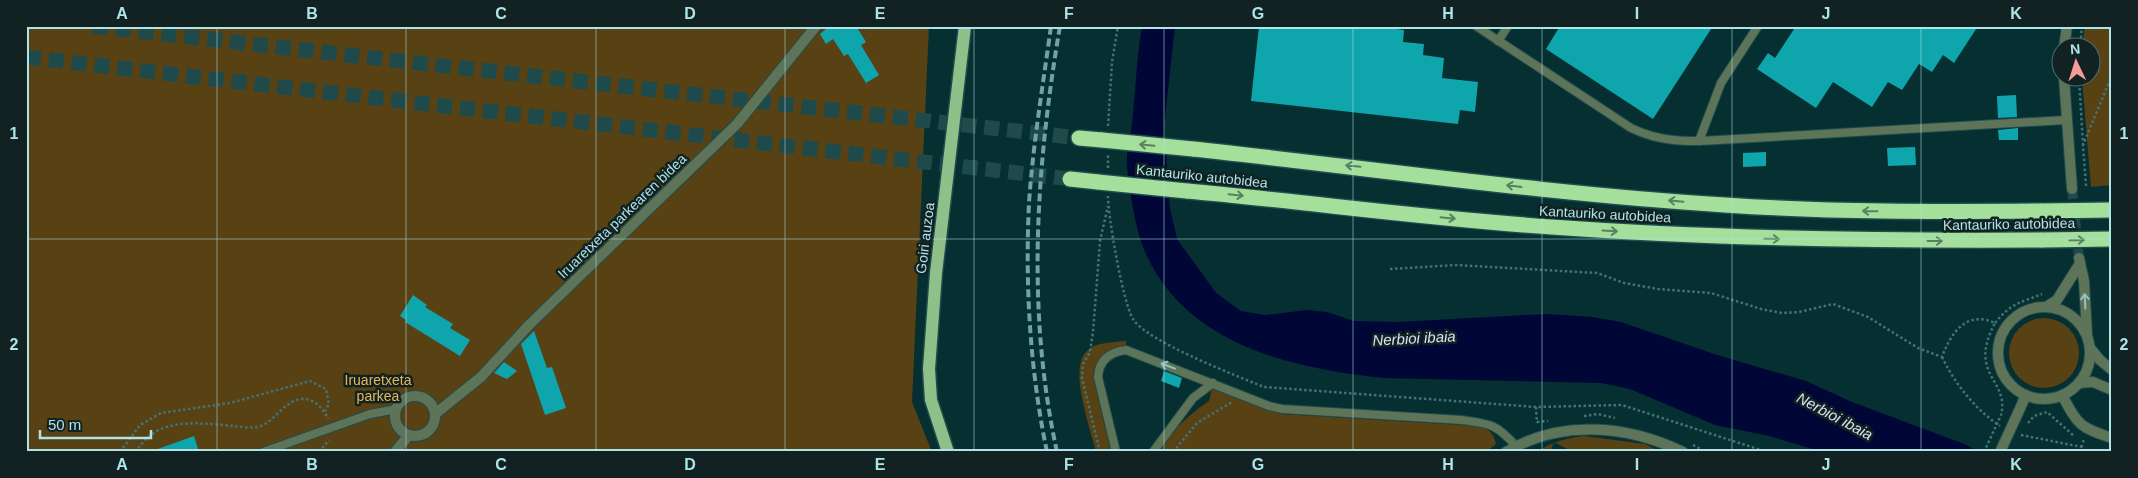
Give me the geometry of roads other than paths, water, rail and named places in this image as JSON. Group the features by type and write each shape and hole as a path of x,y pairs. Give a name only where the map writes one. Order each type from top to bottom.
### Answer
{"highway":[{"name":"Kantauriko autobidea","path":"1079,138 1193,149 1548,191 1724,205 1869,211 2112,210"},
{"name":"Kantauriko autobidea","path":"1070,179 1433,217 1581,229 1749,238 2112,239"}],"main road":[{"name":"Goiri auzoa","path":"948,452 930,400 928,369 935,282 965,26"}],"street":[{"name":"Iruaretxeta parkearen bidea","path":"435,414 481,376 529,325 737,124 816,26"},
{"path":"2064,88 2072,189"},
{"path":"2079,262 2084,281 2089,342 2088,366 2079,383 2062,396 2044,398 2026,395 2008,382 2002,372 1998,350 2000,339 2009,324 2023,312 2046,307 2057,300 2079,262"},
{"path":"2046,307 2069,314 2080,324 2100,360 2112,370"},
{"path":"2079,383 2094,382 2112,390"},
{"path":"2000,452 2026,395"},
{"path":"418,396 430,402 435,414 432,426 428,432 422,435 409,435 399,428 395,415 405,399 418,396"},
{"path":"2062,396 2080,425 2087,430 2112,438"},
{"path":"1506,452 1539,436 1556,432 1606,429 1626,431 1664,443 1682,452"},
{"path":"395,452 409,435"}],"lane":[{"path":"1476,26 1631,128 1650,137 1671,141 2066,120"},
{"path":"1498,41 1508,26"},
{"path":"1699,141 1721,83 1758,26"},
{"path":"1116,452 1098,377 1098,368 1109,354 1126,350 1282,409 1462,420 1490,424 1500,429 1516,446"},
{"path":"1153,452 1193,398 1213,383"},
{"path":"263,452 370,414 397,409"}],"water":[{"name":"Nerbioi ibaia","path":"1142,26 1175,26 1164,126 1170,209 1177,239 1216,293 1241,311 1265,315 1307,310 1327,312 1354,321 1399,322 1546,314 1592,317 1621,322 1717,355 1806,381 1852,402 1967,445 1978,452 1823,452 1769,436 1715,425 1630,389 1601,383 1384,378 1349,374 1279,359 1215,331 1187,310 1164,284 1145,252 1136,222 1131,198 1127,160"}],"tunnel":[{"path":"93,26 1079,138"},
{"path":"26,57 1070,179"},
{"path":"2072,189 2079,258"}],"railway":[{"path":"1047,452 1036,391 1030,328 1028,234 1033,159 1051,26"},
{"path":"1057,452 1047,399 1041,346 1038,239 1045,132 1060,26"}],"park label":[{"name":"Iruaretxeta parkea","path":"378,388"}]}
